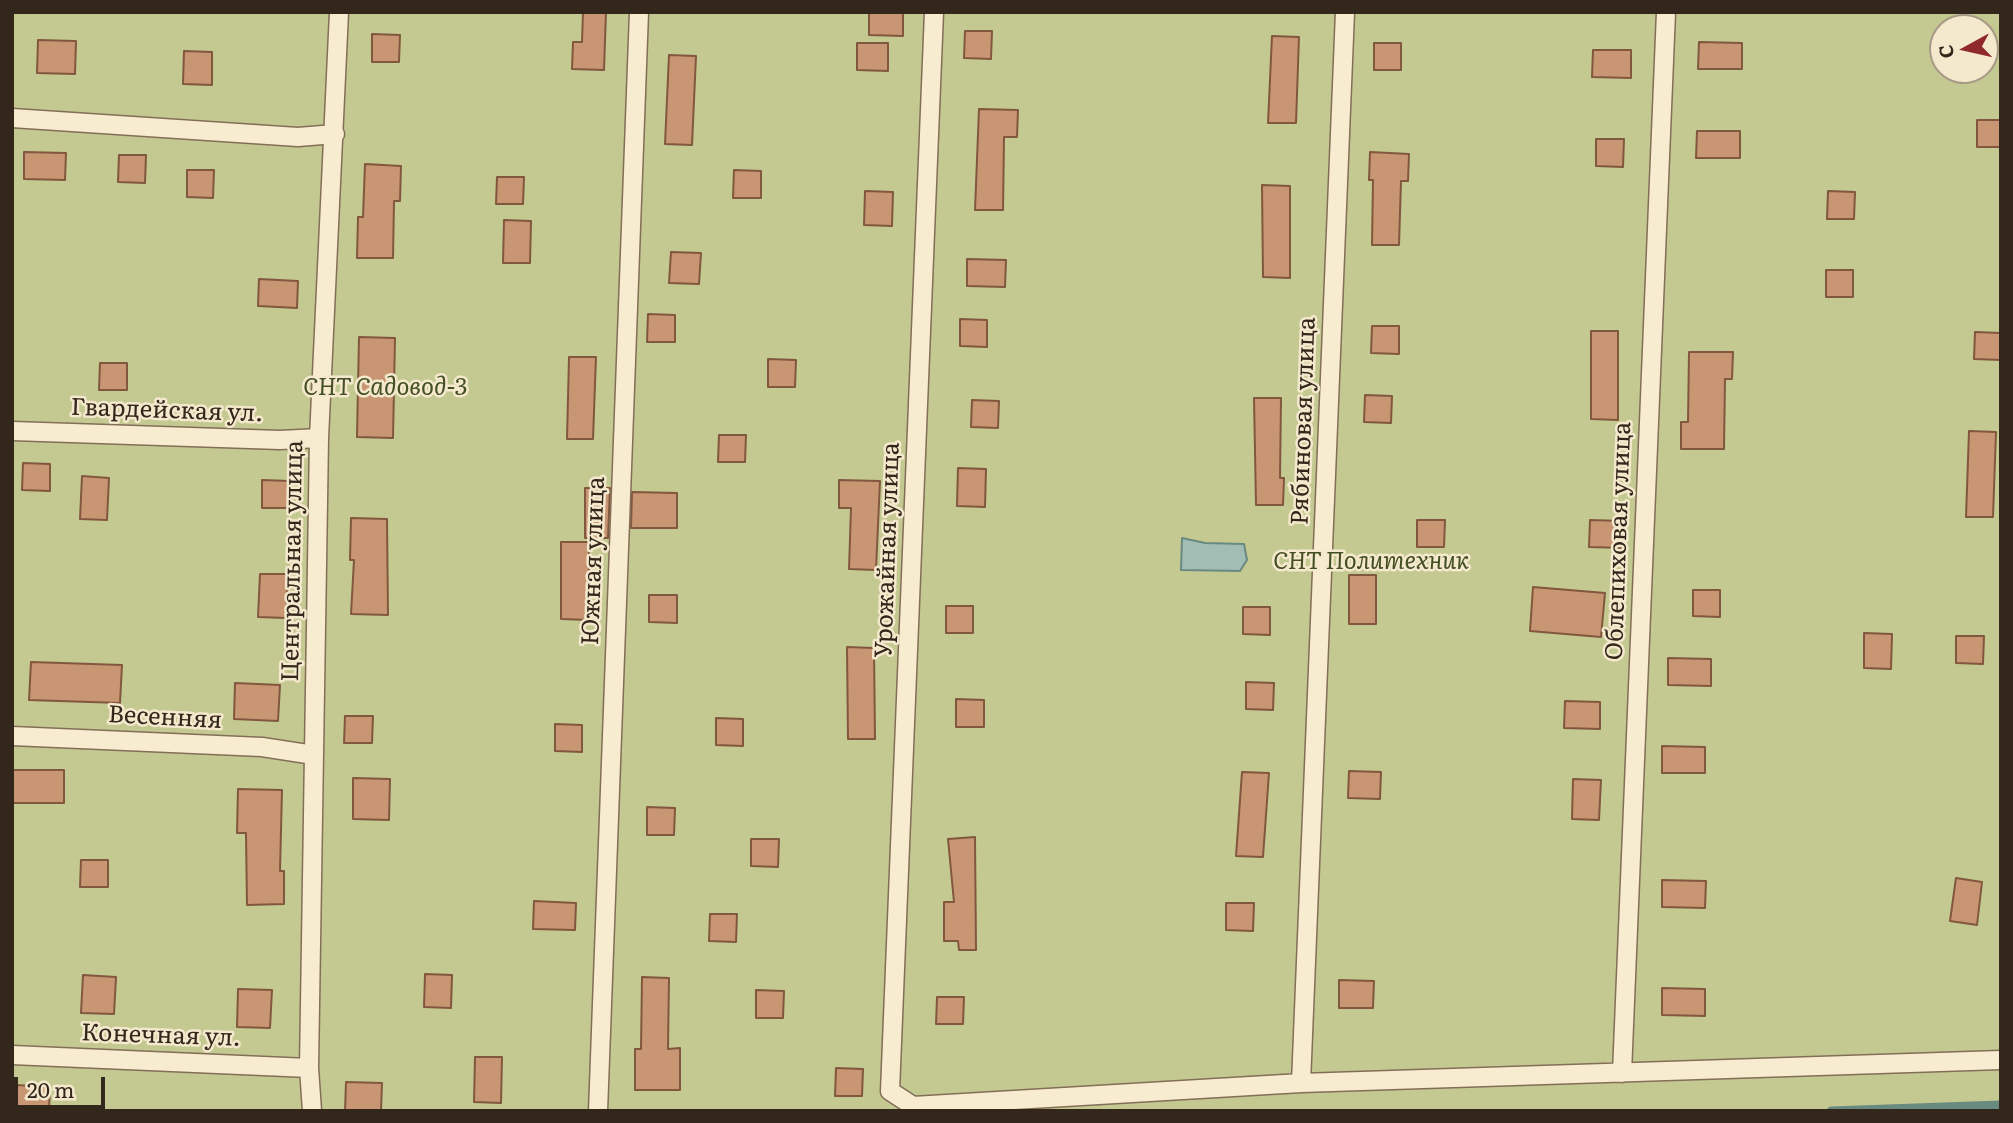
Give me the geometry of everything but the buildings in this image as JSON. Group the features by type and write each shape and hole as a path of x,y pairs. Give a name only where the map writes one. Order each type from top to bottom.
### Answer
{"lane":[{"name":"Центральная улица","path":"312,1111 309,1068 319,438 339,12"},
{"name":"Южная улица","path":"598,1111 639,12"},
{"name":"Урожайная улица","path":"934,12 890,1091 913,1105 1301,1083"},
{"name":"Рябиновая улица","path":"1301,1083 1345,12"},
{"name":"Облепиховая улица","path":"1622,1073 1666,12"},
{"path":"12,118 298,136 335,134"},
{"name":"Гвардейская ул.","path":"12,430 280,440 319,438"},
{"name":"Весенняя","path":"12,736 262,747 314,755"},
{"name":"Конечная ул.","path":"12,1055 309,1068"},
{"path":"1301,1083 2001,1060"}],"green space":[{"name":"СНТ Политехник","path":"12,12 2001,12 2001,1111 12,1111"}],"water":[{"path":"1182,538 1205,543 1244,544 1247,560 1240,571 1181,570"}],"waterway":[{"path":"1831,1111 2001,1105"}],"park label":[{"name":"СНТ Садовод-3","path":"385,388"}]}
